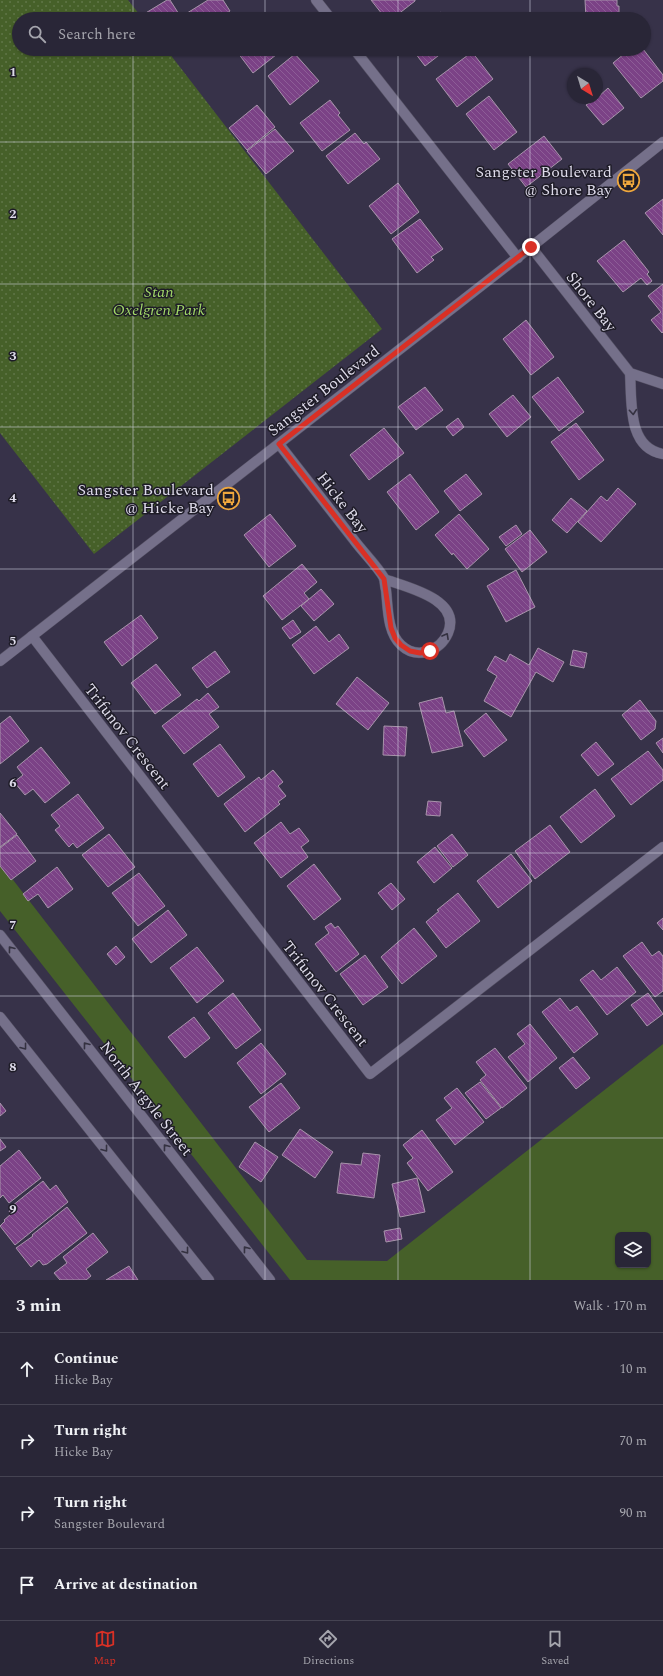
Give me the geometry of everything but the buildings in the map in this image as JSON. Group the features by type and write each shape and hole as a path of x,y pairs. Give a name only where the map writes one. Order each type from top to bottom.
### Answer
{"street":[{"path":"316,0 325,12"},
{"path":"359,56 518,258"},
{"name":"Sangster Boulevard","path":"0,661 518,258 663,142"},
{"name":"Shore Bay","path":"531,247 630,373"},
{"path":"663,384 630,373 636,432 641,441 648,448 663,454"},
{"name":"Hicke Bay","path":"279,444 384,579 391,628 395,638 401,645 410,651 420,653 430,651 439,646 449,629 449,619 446,609 440,602 431,596 384,579"},
{"name":"Trifunov Crescent","path":"32,636 370,1074 663,847"},
{"name":"North Argyle Street","path":"0,935 270,1280"},
{"path":"0,1017 209,1280"}],"green space":[{"name":"Stan Oxelgren Park","path":"0,0 128,0 137,12 12,12 12,56 171,56 382,329 94,554 0,433"},
{"path":"0,863 307,1260 387,1261 663,1044 663,1280 290,1280 0,911"}],"place":[{"name":"Sangster Boulevard @ Shore Bay","path":"628,180"},
{"name":"Sangster Boulevard @ Hicke Bay","path":"229,498"}],"route":[{"path":"430,651 420,653 410,651 401,645 395,638 391,628 384,579 279,444 531,247"}]}
